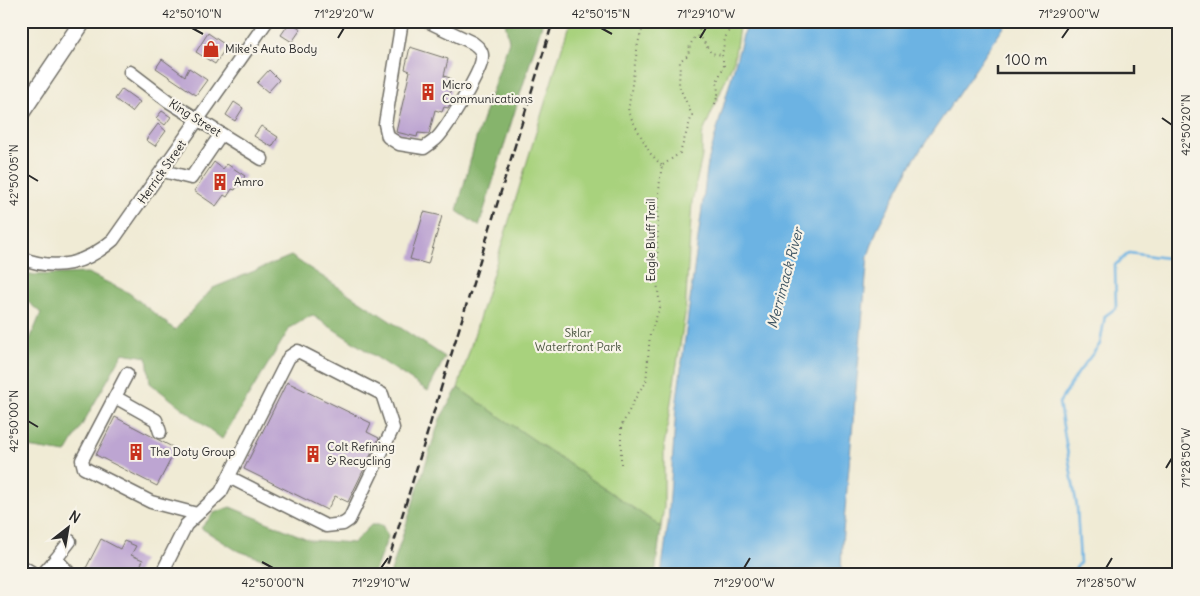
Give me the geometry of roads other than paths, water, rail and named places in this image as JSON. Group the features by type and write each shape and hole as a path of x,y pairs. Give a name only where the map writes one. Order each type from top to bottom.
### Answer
{"main road":[{"path":"21,113 83,21"}],"street":[{"name":"Herrick Street","path":"21,258 36,263 56,266 77,262 97,254 113,240 267,21"},
{"path":"402,21 386,124 388,137 399,144 424,148 437,138 452,115 480,70 483,57 479,47 473,43 427,21"},
{"name":"King Street","path":"130,72 168,102 262,159"},
{"path":"163,171 191,178 221,134"},
{"path":"161,575 186,525 221,492 288,356 298,351 382,394 394,428 349,520 343,524 326,526 229,477"},
{"path":"127,374 82,460 84,468 151,502 197,514"},
{"path":"115,397 156,420 160,432"},
{"path":"42,575 70,541"},
{"path":"56,559 71,575"},
{"path":"21,566 36,575"}],"water":[{"name":"Merrimack River","path":"747,21 1008,21 913,161 878,227 868,256 842,544 841,575 661,575 668,524 676,408 708,162"}],"waterway":[{"path":"1070,575 1080,563 1077,507 1059,403 1078,373 1100,344 1105,316 1116,308 1115,265 1129,253 1167,258 1179,264"}],"railway":[{"path":"384,575 553,21"}],"place":[{"name":"Mike's Auto Body","path":"211,49"},
{"name":"Micro Communications","path":"428,92"},
{"name":"Amro","path":"220,182"},
{"name":"The Doty Group","path":"136,452"},
{"name":"Colt Refining & Recycling","path":"313,454"}],"park label":[{"name":"Sklar Waterfront Park","path":"578,340"}]}
